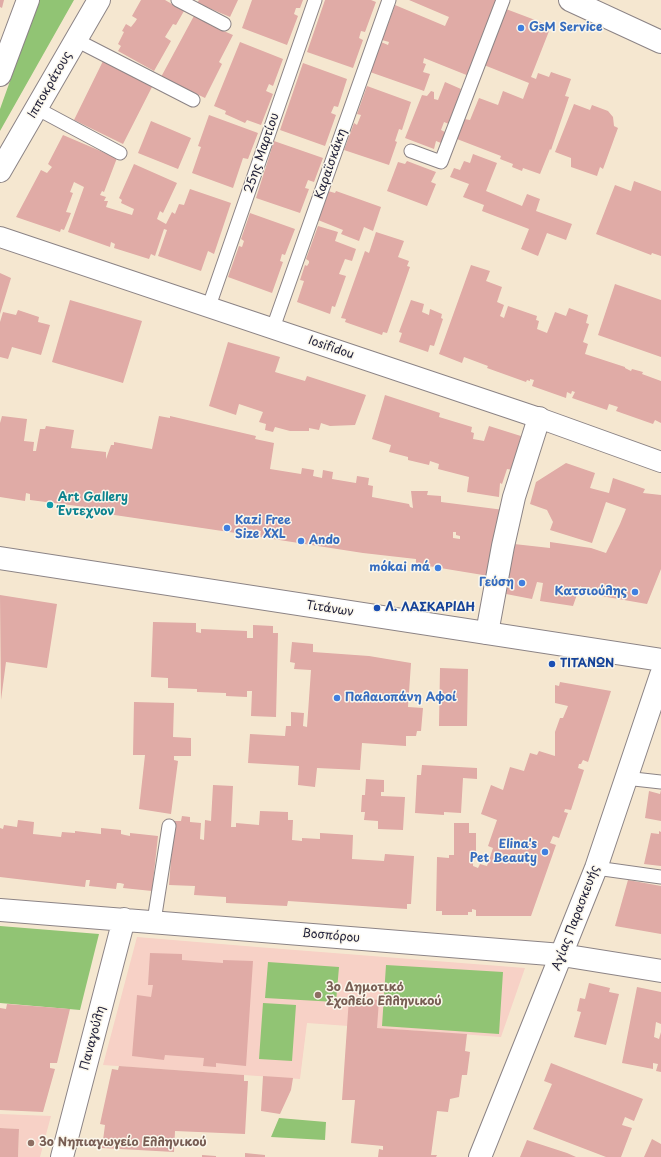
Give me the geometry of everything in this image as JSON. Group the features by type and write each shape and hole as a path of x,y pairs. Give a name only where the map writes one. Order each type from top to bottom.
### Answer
{"street":[{"path":"0,75 28,0"},
{"name":"Ιπποκράτους","path":"0,171 99,0"},
{"path":"570,0 661,42"},
{"name":"Iosifidou","path":"0,237 539,418 661,462"},
{"path":"487,633 512,504 539,418"},
{"name":"Τιτάνων","path":"0,558 661,660"},
{"name":"Αγίας Παρασκευής","path":"480,1157 596,868 625,778 661,675"},
{"name":"Βοσπόρου","path":"0,910 124,918 562,955 661,971"},
{"name":"Παναγούλη","path":"62,1157 124,918"}],"lane":[{"path":"178,0 224,24"},
{"name":"25ης Μαρτίου","path":"208,306 315,0"},
{"name":"Καραϊσκάκη","path":"273,328 388,0"},
{"path":"411,151 441,162 503,0"},
{"path":"76,40 193,100"},
{"path":"36,108 120,152"},
{"path":"625,778 661,782"},
{"path":"154,921 168,826"},
{"path":"596,868 661,877"}],"shaded area":[{"name":"3ο Δημοτικό Σχολείο Ελληνικού","path":"137,937 525,968 501,1037 307,1023 300,1079 103,1065"},
{"name":"3ο Νηπιαγωγείο Ελληνικού","path":"0,1114 51,1116 40,1157 18,1157 19,1129 0,1128"}],"green space":[{"path":"39,0 74,0 0,131 0,109"},
{"path":"0,926 99,934 80,1010 0,1003"},
{"path":"268,962 339,967 336,1002 265,998"},
{"path":"386,965 503,972 499,1034 382,1026"},
{"path":"263,1003 296,1005 292,1061 259,1059"},
{"path":"279,1118 326,1122 325,1140 271,1137"}],"building":[{"path":"0,0 4,0 2,8 0,7"},
{"path":"141,0 165,0 184,11 176,25 173,24 165,37 171,41 154,71 118,51 121,46 118,44 124,32 122,31 126,24 131,27 137,19 132,16"},
{"path":"199,0 238,0 230,17 197,3"},
{"path":"252,0 303,0 300,8 296,8 294,14 298,16 287,45 242,28"},
{"path":"325,0 371,0 376,2 365,32 361,31 359,38 363,40 353,68 307,52"},
{"path":"409,0 499,0 469,76 424,58 423,63 426,64 423,72 430,74 424,91 370,72 381,42 388,45 389,42 382,40 395,5 445,26 449,17"},
{"path":"506,9 551,26 531,77 536,79 538,73 549,77 551,72 571,79 565,96 569,97 551,150 550,149 540,174 523,168 522,171 512,167 513,164 500,159 501,156 457,139 464,119 470,120 479,98 498,105 503,91 523,99 529,83 484,65"},
{"path":"195,14 212,22 210,25 233,35 219,62 222,64 205,98 161,77"},
{"path":"240,42 283,59 273,86 269,84 266,91 273,94 261,125 247,120 245,123 225,114 226,111 214,106"},
{"path":"103,61 153,85 123,144 74,120"},
{"path":"303,63 347,79 338,107 334,106 331,113 336,115 325,146 280,130"},
{"path":"445,82 461,89 449,124 444,122 441,130 445,132 441,143 436,141 434,149 405,138 422,95 427,96 431,91 434,92 434,99 438,100"},
{"path":"367,86 411,102 402,130 399,129 395,141 397,142 389,165 344,150 354,123 357,125 361,115 357,114"},
{"path":"574,104 590,110 592,105 608,111 613,117 614,126 618,128 603,169 600,167 597,176 571,167 571,158 555,152"},
{"path":"209,115 258,133 248,159 243,158 233,188 192,173 201,147 198,146"},
{"path":"151,121 191,138 178,169 138,153"},
{"path":"63,135 117,158 104,192 102,191 100,195 106,197 104,201 108,201 106,207 132,215 134,209 121,203 122,200 119,198 134,164 177,183 163,213 160,211 157,219 166,224 172,212 175,214 179,204 184,205 190,189 231,203 214,254 208,251 201,271 158,256 167,230 164,229 155,256 151,254 149,259 114,248 115,244 111,242 110,247 68,232 84,187 74,182 70,192 73,193 66,212 71,213 64,230 61,229 60,232 16,217 41,170 47,173 52,167 48,164"},
{"path":"274,141 323,158 314,182 308,180 305,188 309,189 300,213 256,198"},
{"path":"473,154 497,163 486,191 522,206 527,194 540,199 536,211 572,224 566,240 547,233 538,256 521,249 529,229 482,211 484,205 463,197 469,184 450,177 454,168 460,170 464,161 470,163"},
{"path":"407,161 436,172 431,182 436,184 427,206 387,191 398,162 405,164"},
{"path":"634,181 661,191 661,256 652,253 651,255 596,234 615,185 631,191"},
{"path":"328,191 335,193 336,191 381,207 373,231 364,227 359,241 341,234 343,230 318,220"},
{"path":"250,213 295,229 285,255 282,254 280,261 283,262 272,293 228,277 239,246 242,247 244,241 241,239"},
{"path":"318,226 338,232 335,241 356,249 352,261 345,259 339,274 346,276 335,307 332,306 330,314 297,302 304,281 300,280 305,265 307,266 309,263 306,259"},
{"path":"376,232 404,241 398,257 409,261 407,266 410,267 387,333 383,332 382,335 345,322 346,319 341,318 365,251 369,253"},
{"path":"471,265 490,271 486,281 502,287 497,302 504,305 500,316 504,318 508,306 537,316 536,320 539,321 537,329 547,333 555,312 566,316 569,308 588,315 586,323 589,324 583,342 588,344 585,354 625,367 631,371 632,369 643,372 642,374 661,381 661,423 655,420 653,424 616,411 618,407 609,404 607,410 572,398 575,392 572,391 571,394 567,392 566,398 532,386 534,380 530,379 530,381 527,380 526,382 487,368 488,366 464,357 462,363 439,354"},
{"path":"0,273 11,278 0,314"},
{"path":"615,284 661,300 661,357 598,335"},
{"path":"70,300 142,321 123,383 52,362"},
{"path":"411,300 424,304 422,312 429,315 430,309 442,314 441,318 443,319 434,346 430,345 428,352 399,342 402,333 399,332"},
{"path":"18,310 39,317 38,322 50,325 41,355 12,347 8,359 0,357 0,322 3,312 16,315"},
{"path":"228,342 280,357 275,372 305,381 307,376 366,395 355,425 330,426 321,423 319,430 309,428 309,431 290,431 275,427 273,432 265,430 266,424 259,422 263,412 239,404 236,415 209,406"},
{"path":"385,395 440,413 439,417 472,427 471,432 474,433 473,439 484,441 489,426 524,437 513,470 507,469 502,484 500,483 499,497 467,492 469,477 438,469 439,464 430,461 429,465 408,460 408,457 389,452 391,445 372,439"},
{"path":"2,416 27,419 24,441 34,442 33,451 36,451 40,429 45,429 46,426 74,430 71,448 106,452 106,459 111,445 114,445 114,442 152,449 159,416 170,418 170,416 256,436 255,439 274,443 270,469 301,474 302,468 314,470 313,476 322,478 323,470 333,472 332,479 356,483 357,476 369,478 368,485 373,486 372,497 409,504 410,507 413,508 411,491 428,491 427,495 441,496 441,502 504,510 489,576 416,564 416,559 363,553 260,537 261,531 257,531 256,536 101,513 101,509 30,500 30,494 26,493 25,501 0,497 0,423","holes":["453,532 456,532 456,535 460,536 460,539 453,538"]},
{"path":"566,463 595,473 590,488 609,493 613,478 645,489 643,493 661,495 661,569 647,604 584,593 585,589 580,586 573,606 540,601 543,583 537,582 532,599 506,594 514,544 550,548 550,542 591,548 606,553 620,524 626,509 606,502 592,543 550,530 553,522 547,510 530,504 536,482"},
{"path":"0,595 57,604 47,668 6,662 1,700"},
{"path":"153,622 196,623 196,632 201,633 201,629 247,631 247,638 253,638 253,625 273,626 273,633 278,633 276,717 251,716 252,691 247,691 247,697 226,696 226,693 197,692 197,689 168,688 168,678 151,677"},
{"path":"292,642 313,644 313,652 369,656 411,663 408,707 423,708 421,731 417,731 416,736 406,736 406,746 362,743 360,770 317,768 315,787 298,785 299,766 248,763 250,734 285,736 286,726 291,726 291,712 304,713 303,726 307,727 311,670 294,669 295,663 290,662"},
{"path":"440,668 468,669 467,726 439,726"},
{"path":"560,682 611,691 588,762 583,760 581,764 579,764 578,768 584,770 571,810 565,809 564,812 568,813 559,838 553,836 550,843 556,845 531,916 476,916 476,910 472,909 472,912 468,912 468,915 442,915 442,911 436,911 437,857 449,858 449,855 454,855 454,823 469,823 469,833 476,833 476,858 473,858 473,866 478,868 480,864 487,866 493,848 488,846 497,820 481,814 491,785 503,790 510,767 524,771 530,753 537,755 539,751 555,756 555,732 560,718 563,718 568,706 555,703 555,685 559,686"},
{"path":"134,702 174,703 173,737 191,738 191,756 174,756 174,760 178,761 171,814 139,809 145,755 133,755"},
{"path":"422,765 477,768 477,779 463,778 461,813 444,812 444,815 415,813 417,775 421,775"},
{"path":"366,779 384,780 384,792 381,792 381,796 405,797 403,830 378,829 378,821 364,820 365,812 361,812 362,795 365,795"},
{"path":"213,785 233,786 231,827 236,827 236,823 259,825 260,811 288,812 288,820 293,820 292,840 302,841 302,838 320,839 320,833 353,835 352,859 384,861 385,854 414,856 411,904 407,904 407,909 288,901 287,906 226,903 226,897 194,895 195,886 169,885 174,821 181,821 182,816 190,817 190,822 201,823 200,839 204,840 205,820 211,821"},
{"path":"661,790 661,821 645,818 649,791 660,794"},
{"path":"18,820 34,822 33,834 61,837 62,832 75,833 75,831 101,834 101,828 121,830 121,834 130,836 130,833 158,836 152,891 123,888 124,884 120,883 117,883 116,889 89,886 90,880 86,880 85,887 0,877 0,828 3,829 4,825 17,827"},
{"path":"659,831 661,832 661,866 644,864 651,833 659,834"},
{"path":"628,880 661,886 661,934 615,926"},
{"path":"150,953 182,954 182,960 223,963 223,960 253,961 246,1066 216,1063 216,1067 203,1066 204,1058 165,1055 164,1060 132,1056 137,995 151,997 153,985 148,985"},
{"path":"589,983 610,988 609,992 619,994 606,1045 574,1037 581,1012 577,1011 580,998 585,999"},
{"path":"637,987 661,992 661,1024 656,1022 654,1037 659,1039 661,1032 661,1072 656,1071 658,1064 653,1063 653,1069 622,1063"},
{"path":"349,998 379,1000 377,1028 467,1034 465,1051 470,1052 467,1075 462,1075 459,1097 450,1099 448,1112 437,1111 431,1155 437,1155 436,1157 378,1157 379,1149 383,1150 383,1146 351,1143 355,1100 342,1100"},
{"path":"7,1004 70,1009 57,1063 50,1063 50,1068 55,1069 43,1112 0,1110 0,1008 6,1009"},
{"path":"551,1063 643,1099 634,1121 625,1117 622,1125 632,1128 621,1157 606,1157 533,1129 552,1084 544,1081"},
{"path":"119,1066 244,1075 244,1081 248,1081 245,1134 175,1131 174,1152 102,1148 105,1125 100,1124 112,1069 118,1070"},
{"path":"263,1076 293,1078 291,1090 280,1114 261,1111"},
{"path":"0,1128 19,1129 18,1157 0,1157"},
{"path":"652,1139 661,1144 661,1157 644,1157"},
{"path":"527,1140 567,1153 576,1157 520,1157"},
{"path":"245,1153 265,1155 265,1157 245,1157"},
{"path":"202,1155 216,1156 216,1157 202,1157"}],"place":[{"name":"GsM Service","path":"521,28"},
{"name":"Art Gallery Έντεχνον","path":"50,505"},
{"name":"Kazi Free Size XXL","path":"227,528"},
{"name":"Ando","path":"301,541"},
{"name":"mókai má","path":"438,568"},
{"name":"Γεύση","path":"522,583"},
{"name":"Κατσιούλης","path":"635,592"},
{"name":"Λ. ΛΑΣΚΑΡΙΔΗ","path":"377,608"},
{"name":"ΤΙΤΑΝΩΝ","path":"552,664"},
{"name":"Παλαιοπάνη Αφοί","path":"337,698"},
{"name":"Elina's Pet Beauty","path":"545,852"},
{"name":"3ο Δημοτικό Σχολείο Ελληνικού","path":"318,995"},
{"name":"3ο Νηπιαγωγείο Ελληνικού","path":"31,1143"}]}
